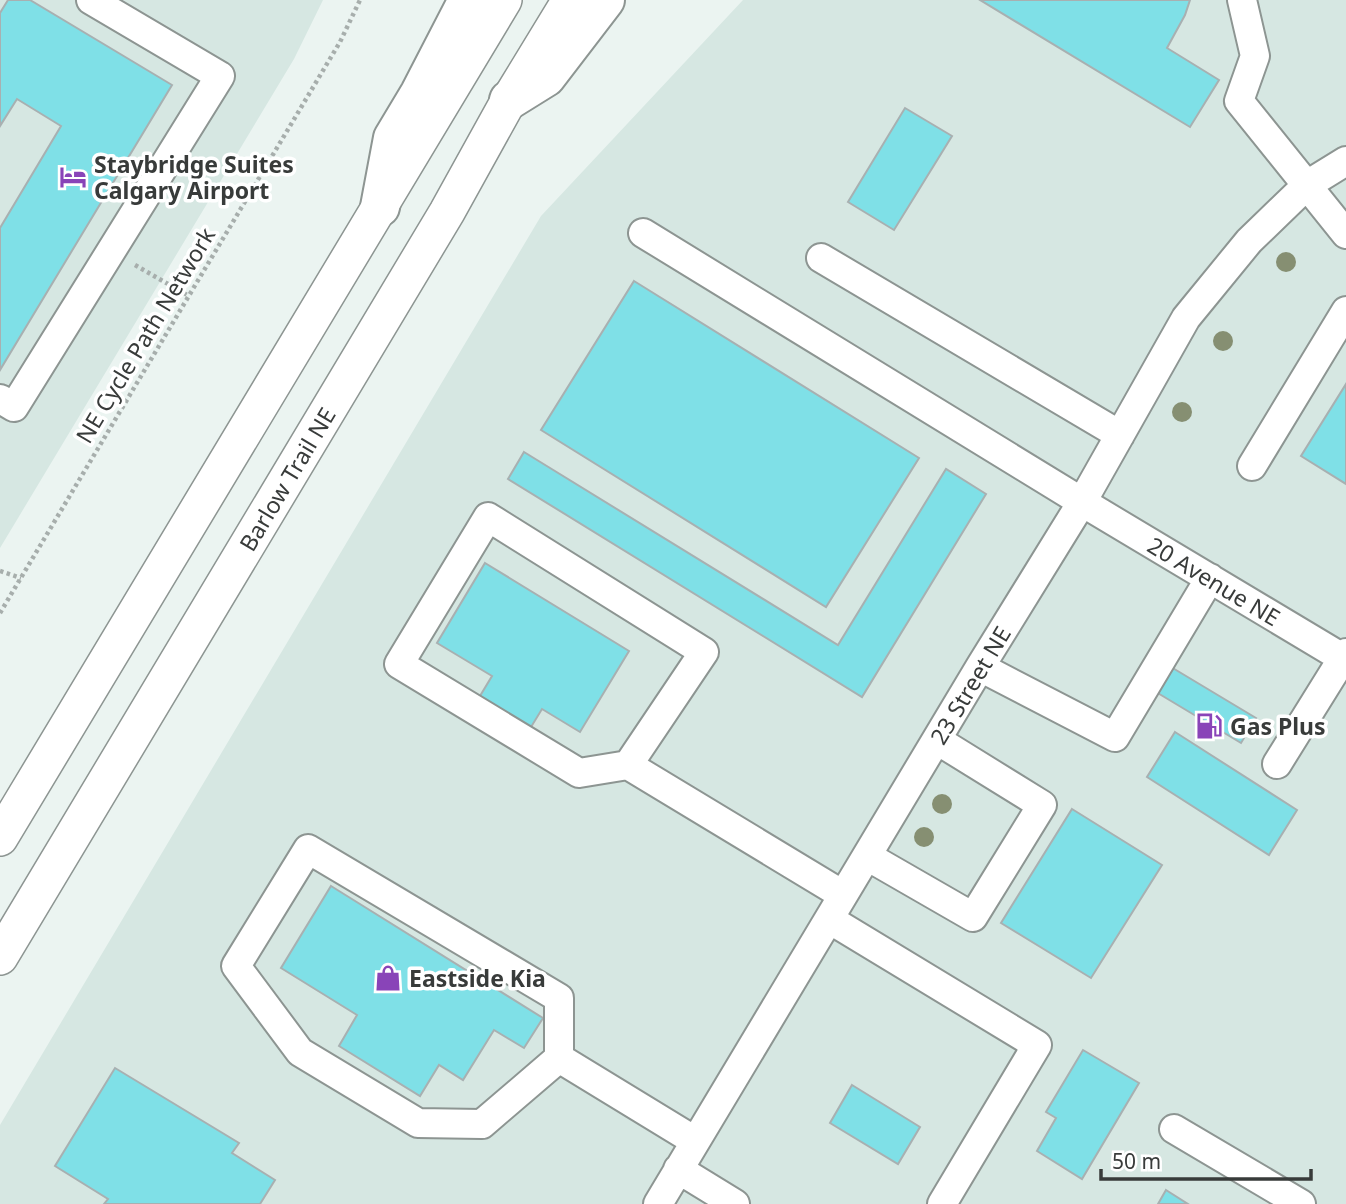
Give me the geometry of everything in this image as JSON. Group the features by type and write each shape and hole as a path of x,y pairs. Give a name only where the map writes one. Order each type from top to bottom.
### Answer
{"highway":[{"path":"380,207 393,138 420,93 468,0"},
{"path":"509,100 546,77 605,0"}],"main road":[{"path":"0,838 504,0"},
{"name":"Barlow Trail NE","path":"0,957 440,224 509,100 570,0"}],"street":[{"path":"0,399 14,407 220,76 91,0"},
{"path":"1242,0 1255,56 1239,101 1346,234"},
{"name":"23 Street NE","path":"658,1204 1082,502 1186,318 1249,241 1307,184 1346,162"},
{"name":"20 Avenue NE","path":"643,233 1082,502 1345,657"},
{"path":"821,258 1120,435"},
{"path":"1252,466 1346,311"},
{"path":"628,765 704,652 488,517 399,664 579,773 628,765 1037,1045 942,1204"},
{"path":"980,667 1115,737 1210,579"},
{"path":"1277,764 1345,657"},
{"path":"867,856 972,917 1042,805 937,740"},
{"path":"308,849 559,998 559,1058 482,1124 418,1124 300,1052 236,966 308,849"},
{"path":"559,1058 695,1141"},
{"path":"1174,1129 1301,1204"},
{"path":"678,1169 735,1204"}],"path":[{"name":"NE Cycle Path Network","path":"0,613 340,42 360,0"},
{"path":"111,250 189,296"},
{"path":"0,572 21,578"}],"shaded area":[{"path":"0,0 323,0 294,59 0,548"},
{"path":"743,0 1346,0 1346,1204 0,1204 0,1125 541,216"}],"building":[{"name":"Staybridge Suites Calgary Airport","path":"8,0 30,0 172,85 0,370 0,228 61,126 17,99 0,126 0,13"},
{"path":"980,0 1190,0 1167,48 1219,80 1190,127"},
{"path":"905,108 952,136 894,230 848,202"},
{"path":"634,281 919,458 826,607 541,430"},
{"path":"1346,384 1346,484 1301,456"},
{"path":"524,452 838,645 946,469 986,494 862,697 508,479"},
{"path":"485,563 629,651 580,732 542,709 528,732 477,701 492,676 437,643"},
{"path":"1166,664 1256,718 1241,743 1151,689"},
{"path":"1175,732 1297,810 1269,855 1147,777"},
{"path":"1072,809 1162,865 1091,978 1001,923"},
{"path":"331,886 543,1018 524,1048 494,1030 463,1080 439,1065 420,1096 339,1046 357,1015 281,968"},
{"path":"1083,1050 1139,1083 1082,1179 1037,1151 1056,1118 1046,1112"},
{"path":"115,1068 239,1143 232,1153 275,1180 260,1204 104,1204 108,1199 55,1166"},
{"path":"852,1085 920,1127 898,1164 830,1123"},
{"path":"1166,1190 1188,1204 1158,1204"}],"place":[{"name":"Staybridge Suites Calgary Airport","path":"73,177"},
{"name":"Gas Plus","path":"1209,726"},
{"name":"Eastside Kia","path":"388,978"}]}
